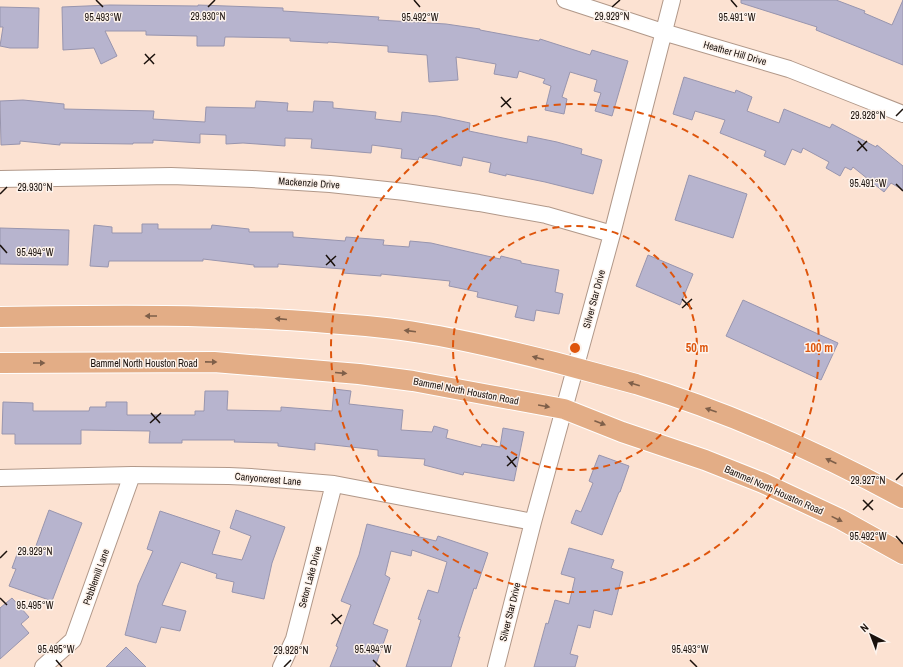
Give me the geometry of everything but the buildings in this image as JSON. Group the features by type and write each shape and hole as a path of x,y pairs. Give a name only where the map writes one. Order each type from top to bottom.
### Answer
{"main road":[{"path":"0,317 219,316 275,318 420,332 496,347 637,385 723,414 790,442 862,476 903,498"},
{"name":"Bammel North Houston Road","path":"0,363 214,362 412,381 564,409 622,432 705,460 763,484 840,520 903,554"}],"street":[{"name":"Heather Hill Drive","path":"565,0 663,32 789,69 903,114"},
{"name":"Silver Star Drive","path":"496,667 533,522 612,234 672,0"},
{"name":"Mackenzie Drive","path":"0,179 171,176 330,184 405,192 479,203 546,215 612,234"},
{"name":"Canyoncrest Lane","path":"0,478 132,475 229,476 334,484 533,522"},
{"name":"Pebblemill Lane","path":"43,667 74,640 132,475"},
{"name":"Seton Lake Drive","path":"281,667 294,638 334,484"}]}
